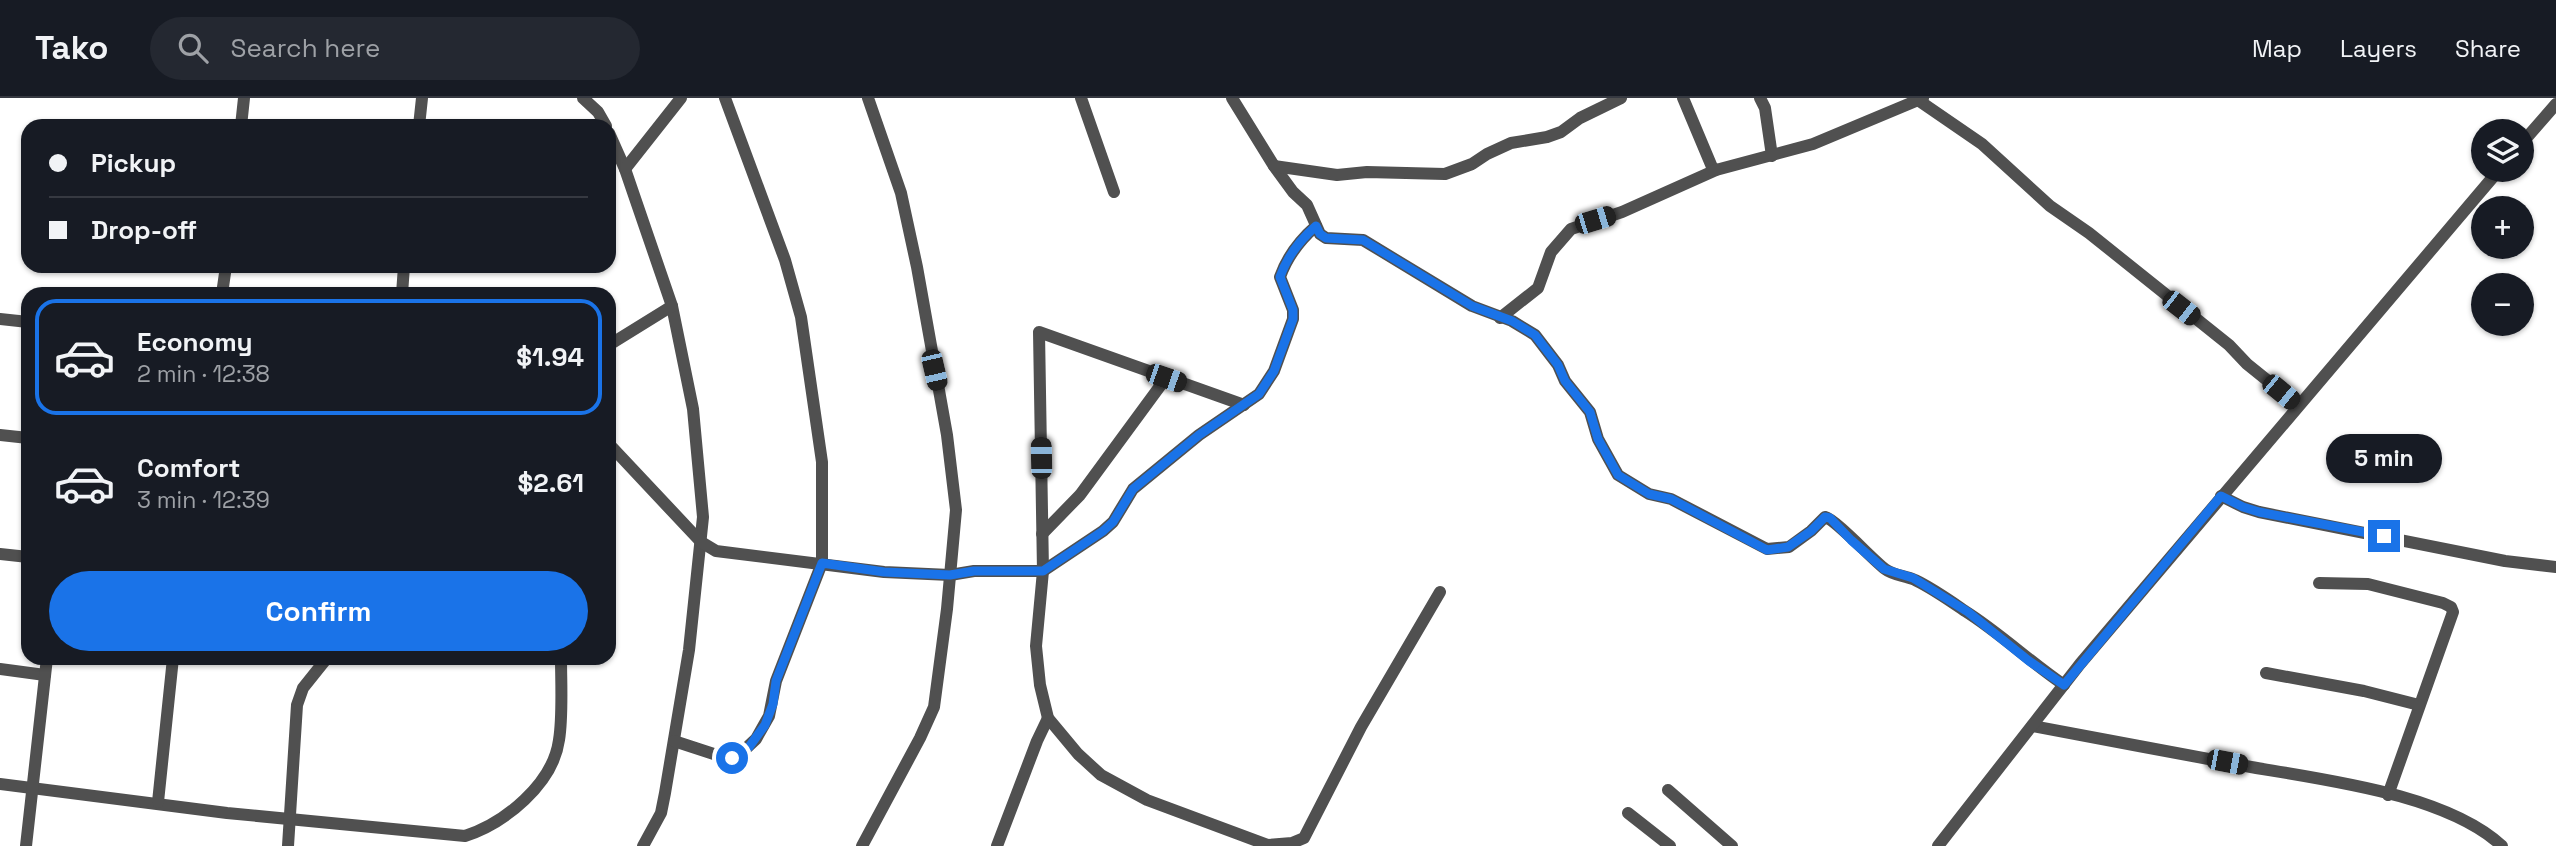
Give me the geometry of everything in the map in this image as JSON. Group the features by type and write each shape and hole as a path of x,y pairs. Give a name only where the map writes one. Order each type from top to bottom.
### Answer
{"street":[{"path":"242,119 244,98"},
{"path":"420,119 422,98"},
{"path":"583,98 602,119"},
{"path":"625,169 681,98"},
{"path":"674,741 726,758 740,754 756,738 769,716 776,681 822,563 822,462 801,317 785,260 725,98"},
{"path":"862,846 893,791 933,707 937,691 956,510 947,435 917,267 901,193 868,98"},
{"path":"1081,98 1114,192"},
{"path":"1232,98 1274,166 1293,192 1307,205 1320,234 1326,238 1363,240 1472,306 1524,328 1544,345 1565,381 1590,412 1598,439 1618,475 1649,494 1678,502 1767,550 1788,547 1825,517 1830,518 1884,569 1913,578 1968,612 2064,685"},
{"path":"1274,166 1337,175 1367,172 1445,174 1472,164 1486,154 1511,143 1561,132 1580,118 1621,98"},
{"path":"1683,98 1712,167 1716,170"},
{"path":"1760,98 1765,108 1772,156"},
{"path":"1500,318 1538,288 1551,251 1571,229 1622,212 1716,170 1813,144 1920,99 1982,144 2050,206 2082,228 2229,345 2246,364 2298,405"},
{"path":"2534,129 2556,104"},
{"path":"616,149 672,306 693,409 704,517 689,650 661,813 643,846"},
{"path":"1938,846 2064,685 2489,182"},
{"path":"616,451 701,542 716,551 884,572 950,575 974,571 1043,571 1103,531 1113,522 1133,489 1199,435 1259,394 1267,383 1291,331 1293,310 1280,277 1294,250 1316,226"},
{"path":"616,341 672,306"},
{"path":"0,319 21,321"},
{"path":"1244,405 1039,332 1043,571 1036,646 1040,685 1048,718 1078,754 1101,775 1147,800 1268,845 1292,843 1304,838 1361,727 1440,592"},
{"path":"1042,534 1080,495 1166,378"},
{"path":"0,435 21,437"},
{"path":"2221,496 2259,512 2505,561 2556,567"},
{"path":"0,554 21,556"},
{"path":"2319,583 2368,584 2451,607 2453,612 2388,795"},
{"path":"26,846 46,665"},
{"path":"158,802 172,665"},
{"path":"288,846 297,705 303,688 321,665"},
{"path":"0,784 290,820 466,836 486,829 514,811 546,774 555,757 560,738 561,665"},
{"path":"0,669 45,675"},
{"path":"2266,673 2364,691 2419,705"},
{"path":"997,846 1048,718"},
{"path":"2032,726 2330,780 2440,810 2469,824 2502,846"},
{"path":"1668,790 1732,846"},
{"path":"1628,813 1670,846"}],"route":[{"path":"732,758 749,747 765,725 773,704 776,681 822,563 884,572 950,575 974,571 1043,571 1103,531 1113,522 1133,489 1199,435 1259,394 1274,371 1291,331 1293,310 1280,277 1294,250 1316,226 1326,238 1363,240 1472,306 1512,321 1535,335 1558,365 1574,394 1590,412 1598,439 1618,475 1641,490 1678,502 1767,550 1788,547 1825,517 1830,518 1884,569 1913,578 1968,612 2064,685 2221,496 2259,512 2384,536"}]}
